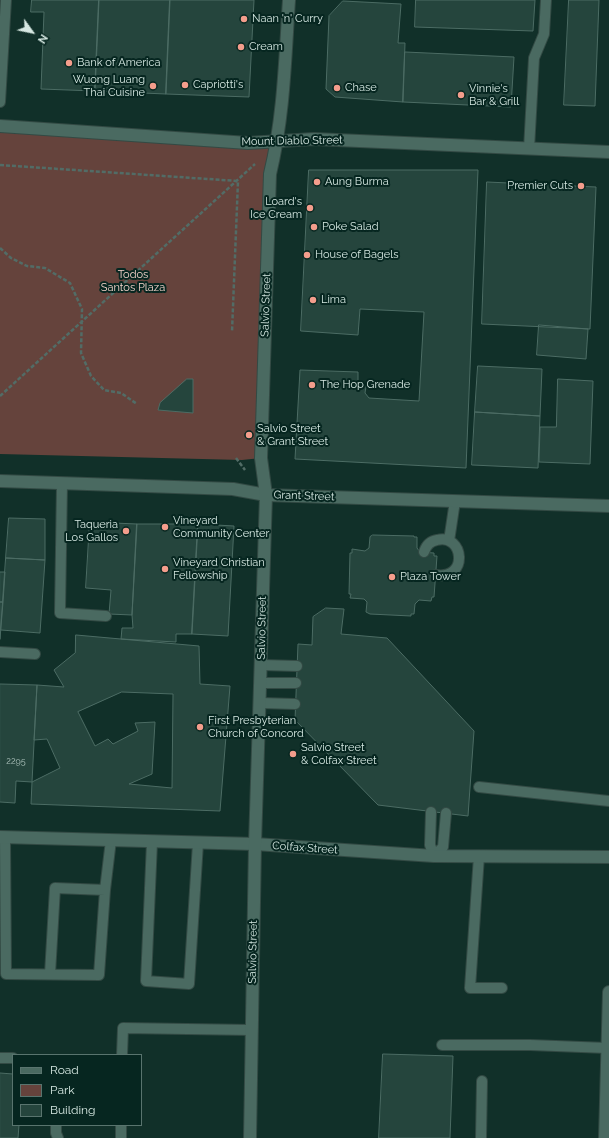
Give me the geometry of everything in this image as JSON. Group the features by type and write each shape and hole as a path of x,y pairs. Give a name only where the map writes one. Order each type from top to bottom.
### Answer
{"street":[{"name":"Salvio Street","path":"250,1138 255,844 262,665 266,495 261,458 270,174 278,141 282,107 289,0"},
{"name":"Mount Diablo Street","path":"0,126 248,143 314,139 609,152"},
{"name":"Grant Street","path":"0,481 233,489 266,495 609,506"},
{"name":"Colfax Street","path":"2,837 255,844 434,856 609,857"},
{"path":"605,1138 609,992"}],"lane":[{"path":"0,102 6,0"},
{"path":"529,149 534,58 544,34 546,0"},
{"path":"62,483 60,613 106,616"},
{"path":"449,541 455,501"},
{"path":"424,552 426,547 439,539 449,541 458,549 459,562 457,567 448,574 436,575"},
{"path":"0,652 35,654"},
{"path":"262,665 297,666"},
{"path":"261,683 296,683"},
{"path":"260,703 295,704"},
{"path":"479,787 609,801"},
{"path":"431,812 430,845 434,856 443,847 446,813"},
{"path":"2,837 6,974 99,975 110,840"},
{"path":"152,842 146,981 189,984 198,843"},
{"path":"479,856 470,988 502,988"},
{"path":"50,974 55,888 105,890"},
{"path":"122,1054 123,1028 251,1030"},
{"path":"442,1045 530,1045 607,1048"},
{"path":"0,1058 12,1058"},
{"path":"481,1138 482,1081"},
{"path":"56,1126 58,1138"},
{"path":"121,1126 121,1138"}],"path":[{"path":"0,396 238,181 258,161"},
{"path":"0,165 238,181"},
{"path":"232,332 238,181"},
{"path":"0,248 11,258 28,266 45,268 70,283 82,309 81,353 91,376 104,390 121,393 137,404"}],"green space":[{"name":"Todos Santos Plaza","path":"0,126 278,141 270,174 261,458 242,460 0,454"}],"building":[{"name":"Bank of America","path":"32,0 99,0 95,91 41,89 44,12 31,12"},
{"path":"99,0 170,0 166,94 95,91"},
{"path":"170,0 254,0 249,97 166,94"},
{"path":"416,0 535,0 533,31 415,27"},
{"path":"569,0 599,0 595,106 564,105"},
{"path":"343,1 401,4 398,43 405,43 403,102 335,97 326,89 329,16"},
{"path":"405,52 514,57 511,107 403,102"},
{"path":"309,170 478,170 466,468 295,459 300,370 358,372 358,383 366,386 365,393 369,398 419,401 424,312 360,309 358,335 301,331"},
{"path":"487,182 596,187 590,329 482,324"},
{"path":"539,325 588,329 586,359 537,355"},
{"path":"478,366 542,369 540,416 475,412"},
{"path":"187,379 193,379 193,413 158,410 160,403"},
{"path":"558,379 593,381 590,464 539,462 540,427 556,427"},
{"path":"475,412 540,416 538,468 472,465"},
{"path":"9,518 45,519 45,560 6,558"},
{"path":"90,522 137,524 132,615 109,614 111,590 86,588"},
{"name":"Vineyard Christian Fellowship","path":"137,524 198,524 192,634 176,634 176,642 121,639 122,628 133,628 132,615"},
{"path":"198,524 234,526 228,636 192,634"},
{"name":"Plaza Tower","path":"373,535 414,536 417,537 417,548 420,552 434,553 434,556 437,556 434,597 432,597 431,601 419,600 415,604 414,614 411,614 411,616 370,614 366,612 367,602 364,599 350,598 350,553 352,553 352,549 365,551 369,548 370,537"},
{"path":"6,558 45,560 40,633 1,630"},
{"path":"0,572 5,572 3,602 0,602"},
{"path":"0,602 3,602 0,639"},
{"path":"326,608 344,609 341,634 387,638 474,731 468,816 378,805 295,720 298,644 312,645 313,617"},
{"name":"First Presbyterian Church of Concord","path":"76,635 199,646 200,684 230,686 220,811 31,804 32,782 60,768 47,739 34,740 37,685 64,687 54,670 75,653","holes":["122,692 173,694 172,788 129,784 152,774 155,722 135,723 138,731 113,744 108,739 95,746 78,712"]},
{"path":"0,684 37,685 32,782 16,781 15,803 0,802"},
{"path":"383,1054 453,1056 450,1138 379,1138"},
{"path":"0,1073 12,1074 12,1126 19,1126 18,1138 0,1138"}],"place":[{"name":"Naan 'n' Curry","path":"244,19"},
{"name":"Cream","path":"241,47"},
{"name":"Bank of America","path":"69,63"},
{"name":"Capriotti's","path":"185,85"},
{"name":"Wuong Luang Thai Cuisine","path":"153,86"},
{"name":"Chase","path":"337,88"},
{"name":"Vinnie's Bar & Grill","path":"461,95"},
{"name":"Aung Burma","path":"317,182"},
{"name":"Premier Cuts","path":"581,186"},
{"name":"Loard's Ice Cream","path":"310,208"},
{"name":"Poke Salad","path":"314,227"},
{"name":"House of Bagels","path":"307,255"},
{"name":"Lima","path":"313,300"},
{"name":"The Hop Grenade","path":"312,385"},
{"name":"Salvio Street & Grant Street","path":"249,435"},
{"name":"Vineyard Community Center","path":"165,527"},
{"name":"Taqueria Los Gallos","path":"126,531"},
{"name":"Vineyard Christian Fellowship","path":"165,569"},
{"name":"Plaza Tower","path":"392,577"},
{"name":"First Presbyterian Church of Concord","path":"200,727"},
{"name":"Salvio Street & Colfax Street","path":"293,754"}]}
